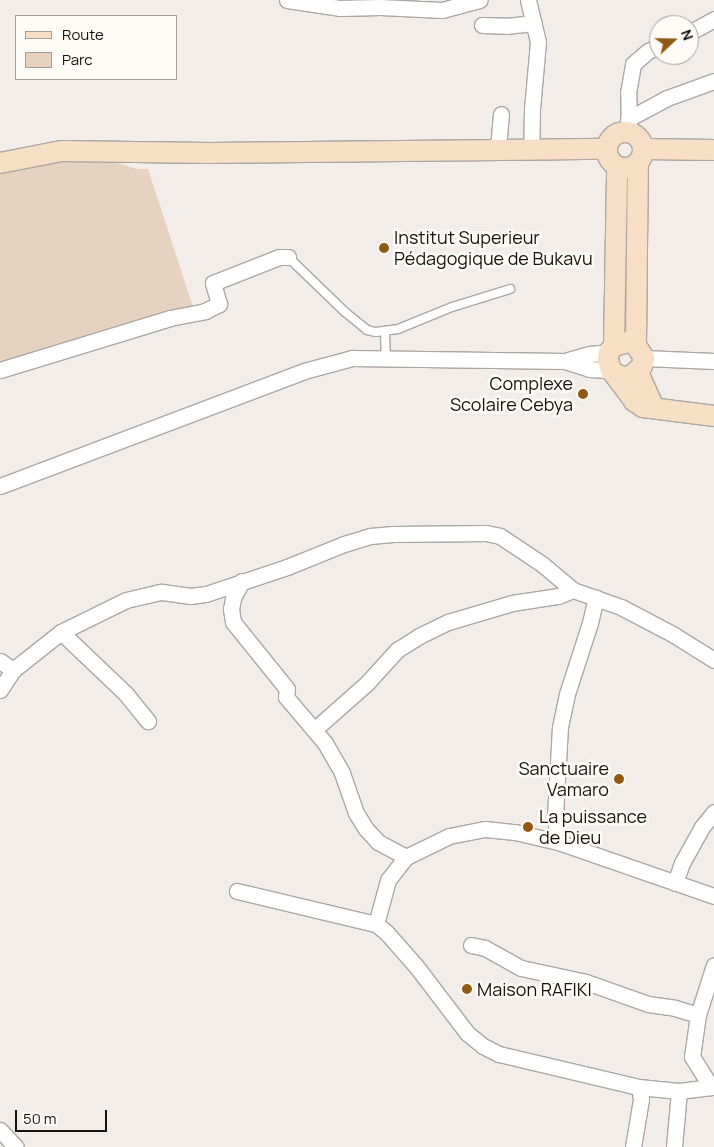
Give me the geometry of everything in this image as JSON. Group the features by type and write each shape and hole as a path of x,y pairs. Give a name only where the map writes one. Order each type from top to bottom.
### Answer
{"street":[{"path":"287,0 340,8 380,7 442,10 480,0"},
{"path":"528,0 538,42 532,109 532,148"},
{"path":"699,27 714,18"},
{"path":"482,25 506,26 534,22"},
{"path":"0,486 304,371 352,358 565,361 590,354 613,360 623,377 631,376 639,358 641,156 640,139 629,125 628,93 633,64 649,51"},
{"path":"714,81 667,98 615,135 607,149 610,159 617,167 613,360 625,391 643,407 714,416"},
{"path":"498,148 501,114"},
{"path":"0,163 61,151 208,153 498,148 607,149"},
{"path":"617,167 628,168 641,156 714,150"},
{"path":"0,370 170,318 205,311 219,304 213,284 279,257 288,257"},
{"path":"613,360 629,342 639,358 654,408"},
{"path":"639,358 714,361"},
{"path":"0,690 7,666 61,632 126,600 162,592 191,596 206,594 370,536 486,533 500,536 542,564 572,590 621,607 674,635 714,660"},
{"path":"242,581 233,598 231,609 233,622 287,689 286,697 315,729 342,772 356,812 366,829 378,842 406,856"},
{"path":"315,729 367,683 397,650 419,636 448,622 512,603 558,596 572,590"},
{"path":"558,842 556,808 560,727 567,694 596,598"},
{"path":"61,632 126,694 148,721"},
{"path":"675,883 682,863 702,827 714,812"},
{"path":"376,924 388,880 406,856 449,836 485,829 515,832 558,842 714,896"},
{"path":"237,891 376,924 386,932 416,966 467,1033 482,1046 499,1054 639,1087 679,1091 713,1087 692,1057 698,1015 714,965"},
{"path":"471,945 485,948 521,968 586,982 648,1004 675,1008 698,1015"},
{"path":"633,1147 642,1098 639,1087"},
{"path":"674,1147 679,1091"},
{"path":"0,1130 16,1147"}],"lane":[{"path":"288,257 367,330 385,332 452,307 510,289"},
{"path":"385,332 386,358"}],"green space":[{"path":"63,162 117,163 137,169 148,169 193,307 0,370 0,174"}],"place":[{"name":"Institut Superieur Pédagogique de Bukavu","path":"384,248"},
{"name":"Complexe Scolaire Cebya","path":"583,394"},
{"name":"Sanctuaire Vamaro","path":"619,779"},
{"name":"La puissance de Dieu","path":"528,827"},
{"name":"Maison RAFIKI","path":"467,989"}]}
